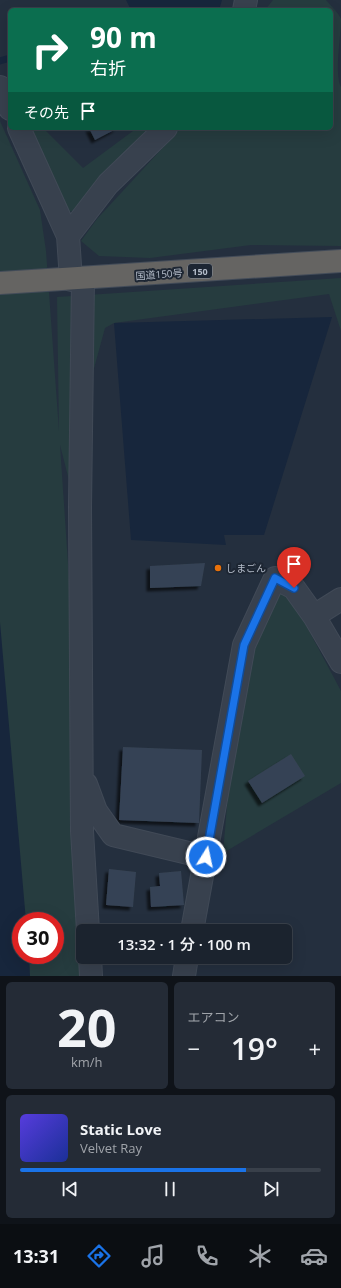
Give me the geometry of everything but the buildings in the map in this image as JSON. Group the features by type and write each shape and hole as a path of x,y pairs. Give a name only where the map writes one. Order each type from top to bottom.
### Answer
{"highway":[{"name":"国道150号","path":"0,283 71,280 341,261"}],"street":[{"path":"0,87 8,105"},
{"path":"20,130 68,236 80,499 82,831 88,924"},
{"path":"68,236 108,184 164,130"},
{"path":"193,924 244,645 275,578 294,588 314,616 341,662"},
{"path":"314,616 341,599"},
{"path":"82,771 96,811 113,835 206,857"},
{"path":"90,964 91,976"},
{"path":"184,976 186,964"}],"green space":[{"path":"273,0 326,0 333,8 267,8"},
{"path":"333,8 341,19 338,73 341,87 341,246 251,245 150,258 99,256 81,241 97,219 179,130 333,130"},
{"path":"0,121 40,210 46,251 59,431 57,297 341,278 341,331 329,294 114,323 105,328 81,416 80,523 60,445 82,771 83,924 76,924 76,964 88,964 97,976 0,976"},
{"path":"22,130 45,130 83,168 134,130 151,130 76,211 63,212"},
{"path":"283,582 341,691 341,783 223,853 238,678"}],"water":[{"path":"126,0 222,0 220,8 130,8"},
{"path":"332,317 264,535 224,535 226,545 131,540 114,323"},
{"path":"0,622 25,912 12,912 12,964 29,964 30,976 0,976"}],"waterway":[{"path":"0,61 8,59"}],"place":[{"name":"しまごん","path":"218,568"}],"route":[{"path":"206,857 244,645 275,578 294,588"}]}
